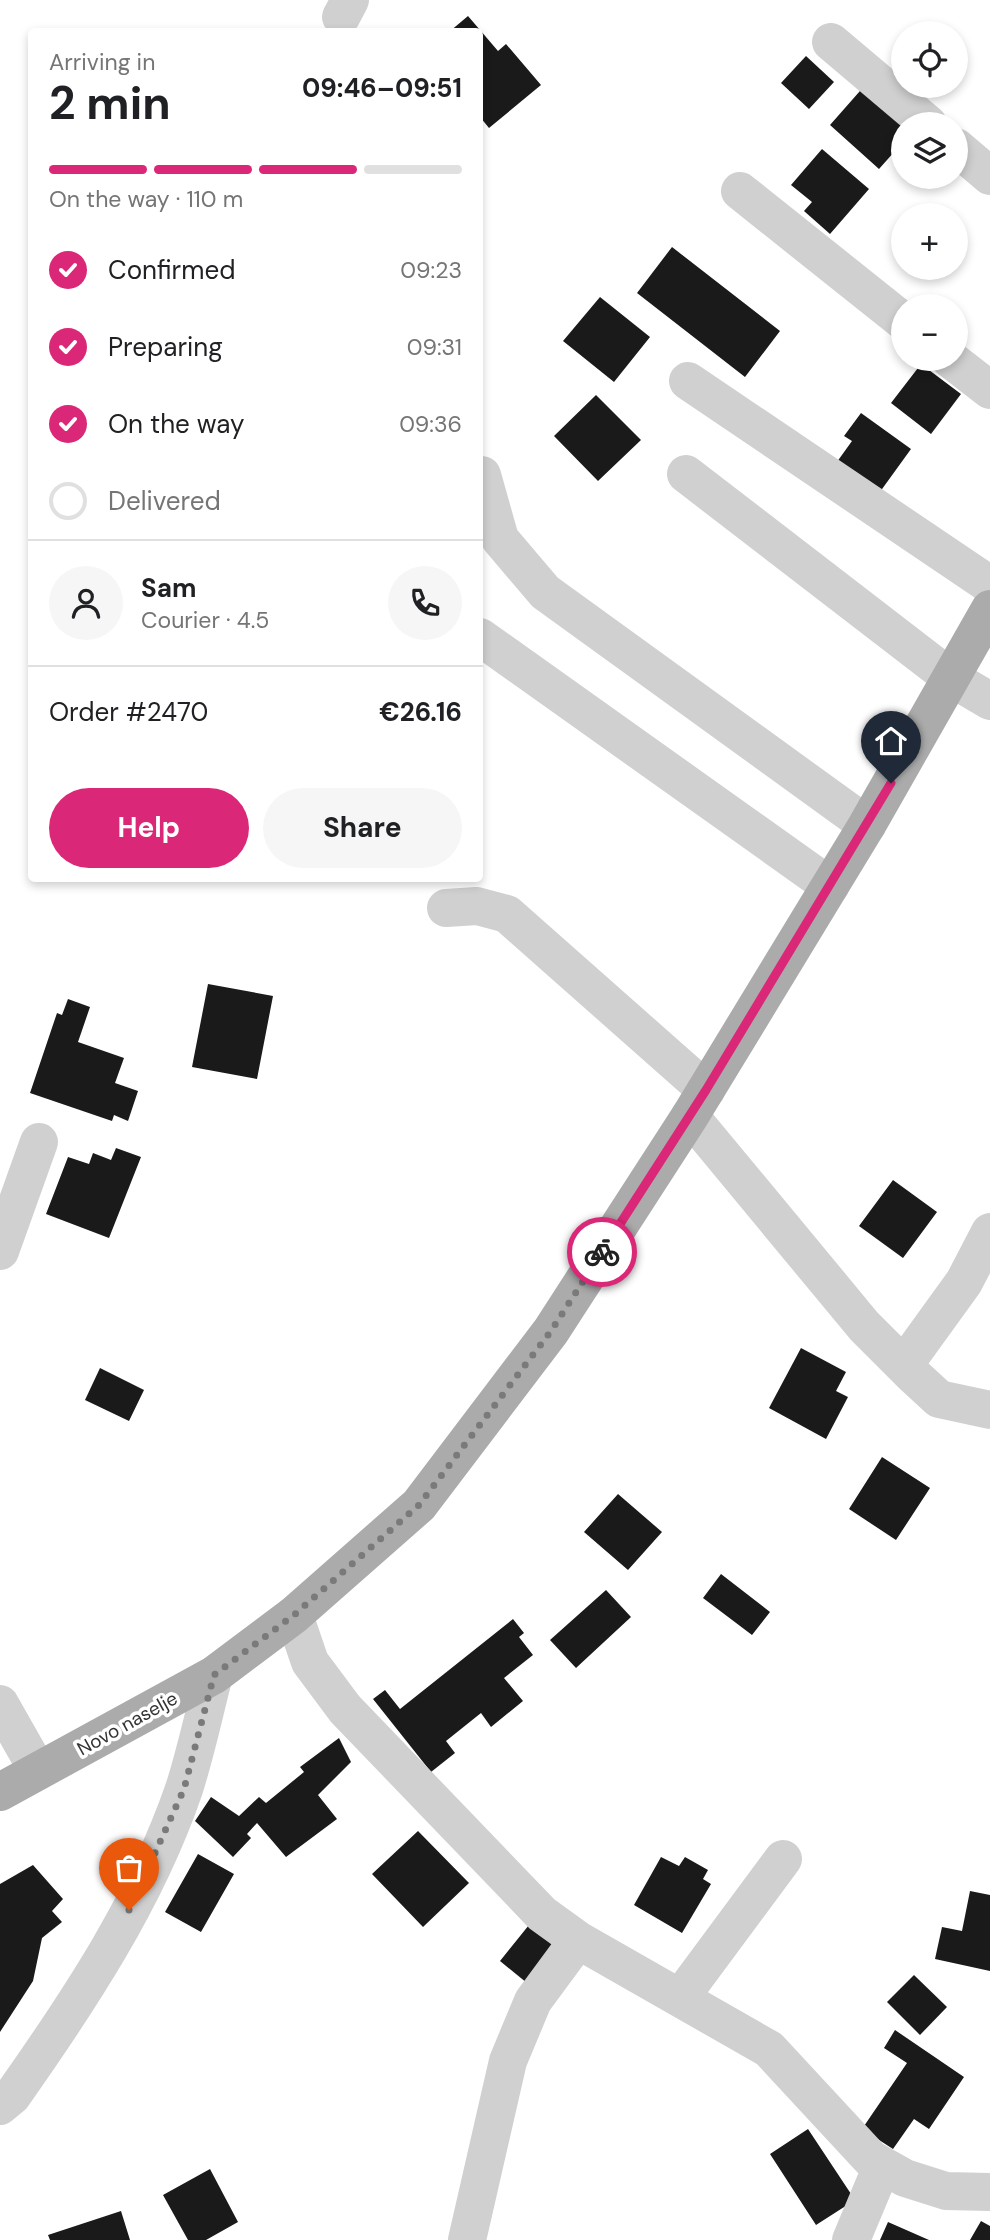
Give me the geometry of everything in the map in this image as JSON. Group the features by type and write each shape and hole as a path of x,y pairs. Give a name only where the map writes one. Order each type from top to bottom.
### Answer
{"main road":[{"name":"Novo naselje","path":"0,1792 214,1675 294,1615 419,1505 551,1331 698,1103 867,825 990,609"}],"street":[{"path":"831,42 914,112"},
{"path":"968,157 990,176"},
{"path":"740,191 891,311"},
{"path":"965,371 990,390"},
{"path":"688,381 990,585"},
{"path":"686,474 951,678 990,701"},
{"path":"483,479 499,539 545,592 867,825"},
{"path":"483,638 830,886"},
{"path":"446,908 477,906 507,914 698,1103 864,1326 939,1399 990,1410"},
{"path":"0,1251 39,1142"},
{"path":"904,1365 964,1282 990,1232"},
{"path":"294,1615 310,1662 345,1709 542,1914 578,1940 769,2049 849,2139 882,2166 905,2178 946,2191 990,2192"},
{"path":"0,2106 12,2096 80,1999 141,1887 184,1789 214,1675"},
{"path":"0,1704 38,1772"},
{"path":"680,1998 783,1859"},
{"path":"467,2240 509,2061 533,2001 578,1940"},
{"path":"851,2240 882,2166"}],"building":[{"path":"468,16 478,28 454,28"},
{"path":"483,34 498,51 506,44 541,85 489,128 483,121"},
{"path":"806,56 834,82 809,109 781,83"},
{"path":"867,83 892,112 891,156 879,169 830,125"},
{"path":"822,149 869,189 830,234 804,211 812,202 791,185"},
{"path":"672,247 780,331 745,377 637,293"},
{"path":"600,297 650,337 614,382 563,341"},
{"path":"916,371 930,371 961,394 931,434 891,403"},
{"path":"596,395 641,440 598,481 554,436"},
{"path":"861,413 911,449 877,496 834,466 852,441 844,436"},
{"path":"208,984 273,996 257,1079 192,1067"},
{"path":"68,999 90,1007 78,1042 124,1058 115,1083 138,1091 128,1121 114,1115 112,1121 30,1093 57,1013 62,1015"},
{"path":"116,1148 141,1157 109,1238 46,1214 68,1157 89,1164 93,1153 111,1160"},
{"path":"893,1180 937,1212 903,1258 859,1226"},
{"path":"801,1348 846,1372 836,1391 848,1397 826,1439 769,1408"},
{"path":"100,1368 144,1390 129,1421 85,1400"},
{"path":"882,1457 930,1488 896,1540 849,1509"},
{"path":"618,1494 662,1532 628,1570 584,1532"},
{"path":"721,1574 770,1612 752,1635 703,1598"},
{"path":"606,1590 631,1617 576,1668 550,1640"},
{"path":"513,1619 524,1633 519,1637 533,1655 504,1678 523,1701 491,1727 481,1713 446,1741 455,1753 431,1772 373,1699 385,1690 400,1709"},
{"path":"339,1738 351,1762 318,1795 337,1819 286,1857 257,1823 247,1834 251,1838 233,1857 195,1821 211,1797 239,1816 259,1797 266,1803 304,1772 300,1767"},
{"path":"418,1831 469,1883 423,1927 372,1874"},
{"path":"198,1854 234,1874 201,1932 165,1912"},
{"path":"661,1857 679,1866 685,1857 708,1870 703,1879 711,1884 682,1933 634,1905"},
{"path":"33,1865 63,1899 52,1911 62,1922 42,1938 33,1981 0,2032 0,1884"},
{"path":"970,1891 990,1895 990,1971 935,1959 942,1927 962,1931"},
{"path":"533,1920 560,1942 527,1983 500,1961"},
{"path":"914,1975 947,2007 920,2035 887,2002"},
{"path":"895,2030 964,2077 929,2129 914,2119 893,2149 862,2129 907,2063 884,2048"},
{"path":"808,2129 855,2200 816,2225 770,2154"},
{"path":"210,2169 238,2222 206,2240 188,2240 163,2195"},
{"path":"121,2211 130,2240 50,2240 48,2235"},
{"path":"981,2221 990,2226 990,2240 970,2240"},
{"path":"888,2222 929,2240 880,2240"}],"way so far":[{"path":"129,1910 184,1789 214,1675 294,1615 419,1505 551,1331 602,1252"}],"route":[{"path":"602,1252 706,1090 891,783"}]}
